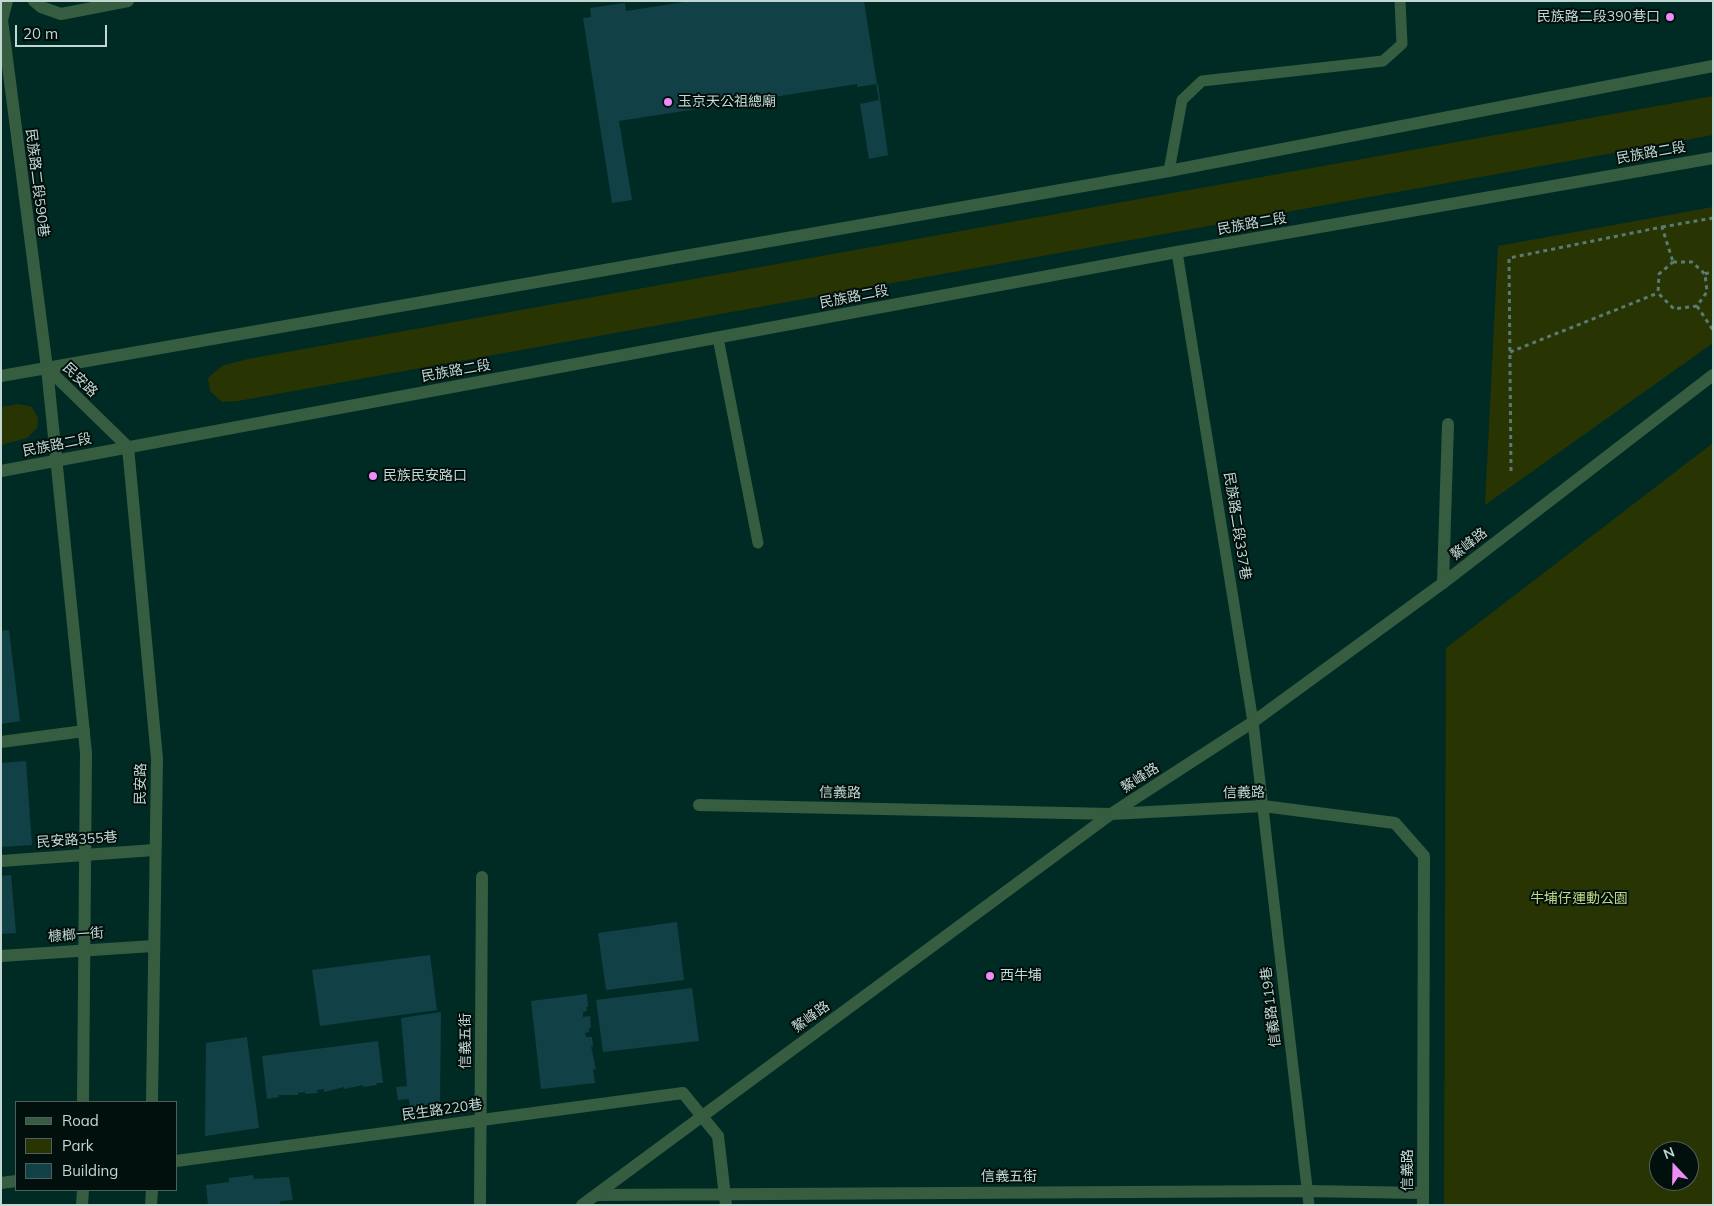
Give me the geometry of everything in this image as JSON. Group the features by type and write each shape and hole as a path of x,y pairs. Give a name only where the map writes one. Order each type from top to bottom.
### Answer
{"street":[{"name":"民族路二段590巷","path":"7,1 2,20 4,63 47,368"},
{"path":"34,1 41,7 61,14 128,1"},
{"path":"1,376 1169,171 1713,66"},
{"name":"民族路二段","path":"1,471 1178,252 1713,158"},
{"name":"民安路","path":"47,368 128,447 157,759 154,850 152,1101"},
{"name":"民安路","path":"47,368 58,461 86,753 83,1101"},
{"name":"鰲峰路","path":"582,1205 1111,814 1253,722 1443,583 1713,375"},
{"path":"1443,583 1448,424"},
{"path":"1,742 84,731"},
{"name":"信義路","path":"699,805 1111,814 1263,806 1396,823 1424,856 1422,1199"},
{"name":"民安路355巷","path":"1,861 154,850"},
{"name":"信義五街","path":"480,1205 482,877"},
{"name":"槺榔一街","path":"1,956 153,946"},
{"name":"民生路220巷","path":"178,1161 683,1093 702,1116"},
{"path":"702,1116 718,1136 725,1199"},
{"path":"1,1183 15,1181"},
{"path":"82,1205 83,1191"},
{"path":"151,1205 152,1191"},
{"name":"信義五街","path":"596,1195 725,1199 1307,1191 1422,1199"}],"lane":[{"path":"1169,171 1182,100 1202,81 1384,61 1402,44 1400,1"},
{"name":"民族路二段337巷","path":"1178,252 1253,722 1263,806"},
{"path":"718,338 758,543"},
{"name":"信義路119巷","path":"1263,806 1309,1205"}],"path":[{"path":"1512,471 1509,258 1713,218"},
{"path":"1662,227 1673,262"},
{"path":"1673,262 1692,262 1705,274 1707,292 1697,306 1674,309 1658,294 1659,274 1673,262"},
{"path":"1705,274 1713,271"},
{"path":"1510,352 1658,294"},
{"path":"1697,306 1713,330"}],"green space":[{"path":"1713,96 1713,135 238,401 222,402 210,391 208,378 222,366 248,359"},
{"path":"1713,207 1713,343 1485,505 1498,246"},
{"path":"19,404 32,407 38,418 37,428 27,438 1,445 1,407"},
{"name":"牛埔仔運動公園","path":"1713,443 1713,1205 1444,1205 1446,648"}],"building":[{"name":"玉京天公祖總廟","path":"691,1 864,1 877,84 857,87 857,84 619,121 632,200 612,203 583,18 591,17 590,8 625,3 626,11"},
{"path":"878,84 888,155 869,159 860,104 879,100 876,85"},
{"path":"9,630 20,721 1,724 1,631"},
{"path":"26,761 32,845 1,847 1,763"},
{"path":"11,875 16,933 1,934 1,876"},
{"path":"677,922 684,980 606,990 598,933"},
{"path":"430,955 437,1010 320,1026 312,970"},
{"path":"692,988 699,1041 603,1052 596,1000"},
{"path":"587,994 588,1007 586,1007 587,1011 583,1012 583,1017 590,1016 591,1028 589,1028 589,1032 585,1033 586,1037 592,1037 593,1047 591,1046 596,1070 593,1069 595,1083 541,1089 531,1001"},
{"path":"441,1012 440,1103 410,1107 409,1099 398,1100 396,1087 407,1086 401,1018"},
{"path":"247,1037 259,1128 205,1136 206,1043"},
{"path":"378,1041 383,1083 344,1089 344,1087 324,1092 324,1089 317,1090 318,1093 305,1094 305,1092 298,1093 298,1095 278,1095 279,1097 267,1099 262,1056"},
{"path":"253,1175 254,1179 289,1177 293,1200 280,1201 280,1205 208,1205 206,1185 229,1182 229,1178"}],"place":[{"name":"民族路二段390巷口","path":"1670,17"},
{"name":"玉京天公祖總廟","path":"668,102"},
{"name":"民族民安路口","path":"373,476"},
{"name":"西牛埔","path":"990,976"}]}
